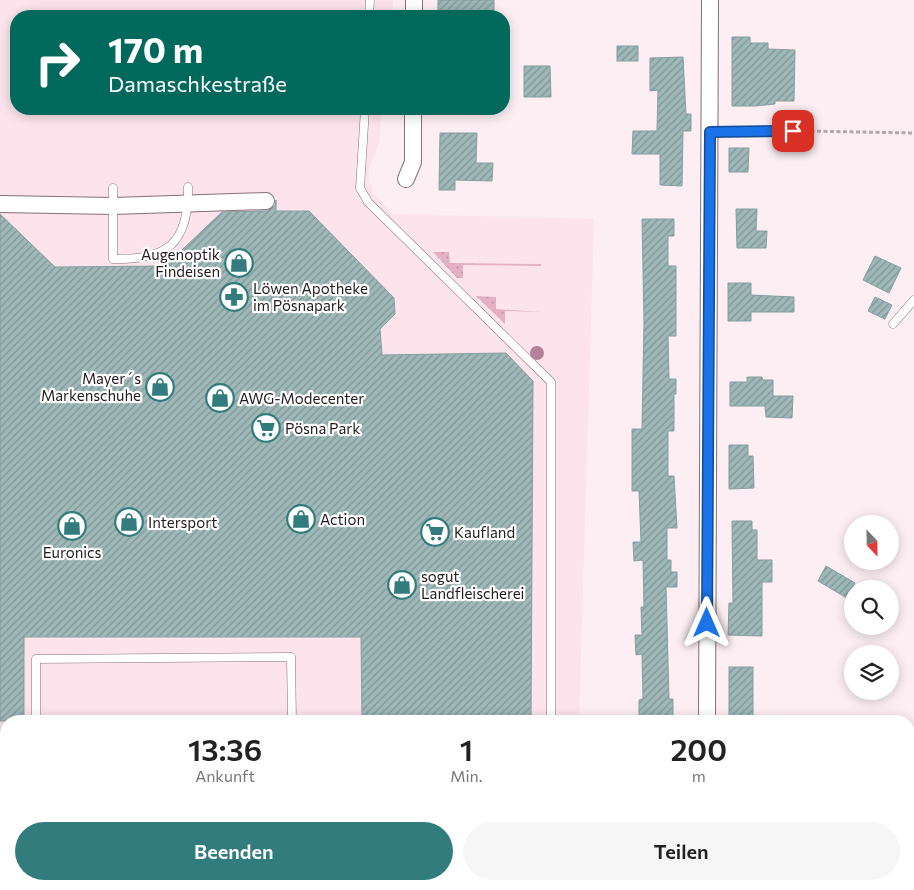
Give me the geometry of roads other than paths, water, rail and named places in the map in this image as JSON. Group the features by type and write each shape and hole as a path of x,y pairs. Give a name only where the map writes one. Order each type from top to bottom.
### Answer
{"street":[{"path":"707,715 710,0"},
{"path":"406,178 413,162 413,115"},
{"path":"0,204 113,206 188,196 266,201"}],"lane":[{"path":"365,115 360,188 368,202 551,382 551,715"},
{"path":"710,132 793,131"},
{"path":"113,188 113,259 131,260 163,253 174,243 183,226 188,196"},
{"path":"893,324 914,300"},
{"path":"36,715 36,659 291,657 292,715"}],"place":[{"name":"Augenoptik Findeisen","path":"239,263"},
{"name":"Löwen Apotheke im Pösnapark","path":"234,297"},
{"name":"Mayer´s Markenschuhe","path":"160,387"},
{"name":"AWG-Modecenter","path":"220,398"},
{"name":"Pösna Park","path":"266,428"},
{"name":"Action","path":"301,519"},
{"name":"Intersport","path":"129,522"},
{"name":"Euronics","path":"72,526"},
{"name":"Kaufland","path":"435,532"},
{"name":"sogut Landfleischerei","path":"402,585"}]}
